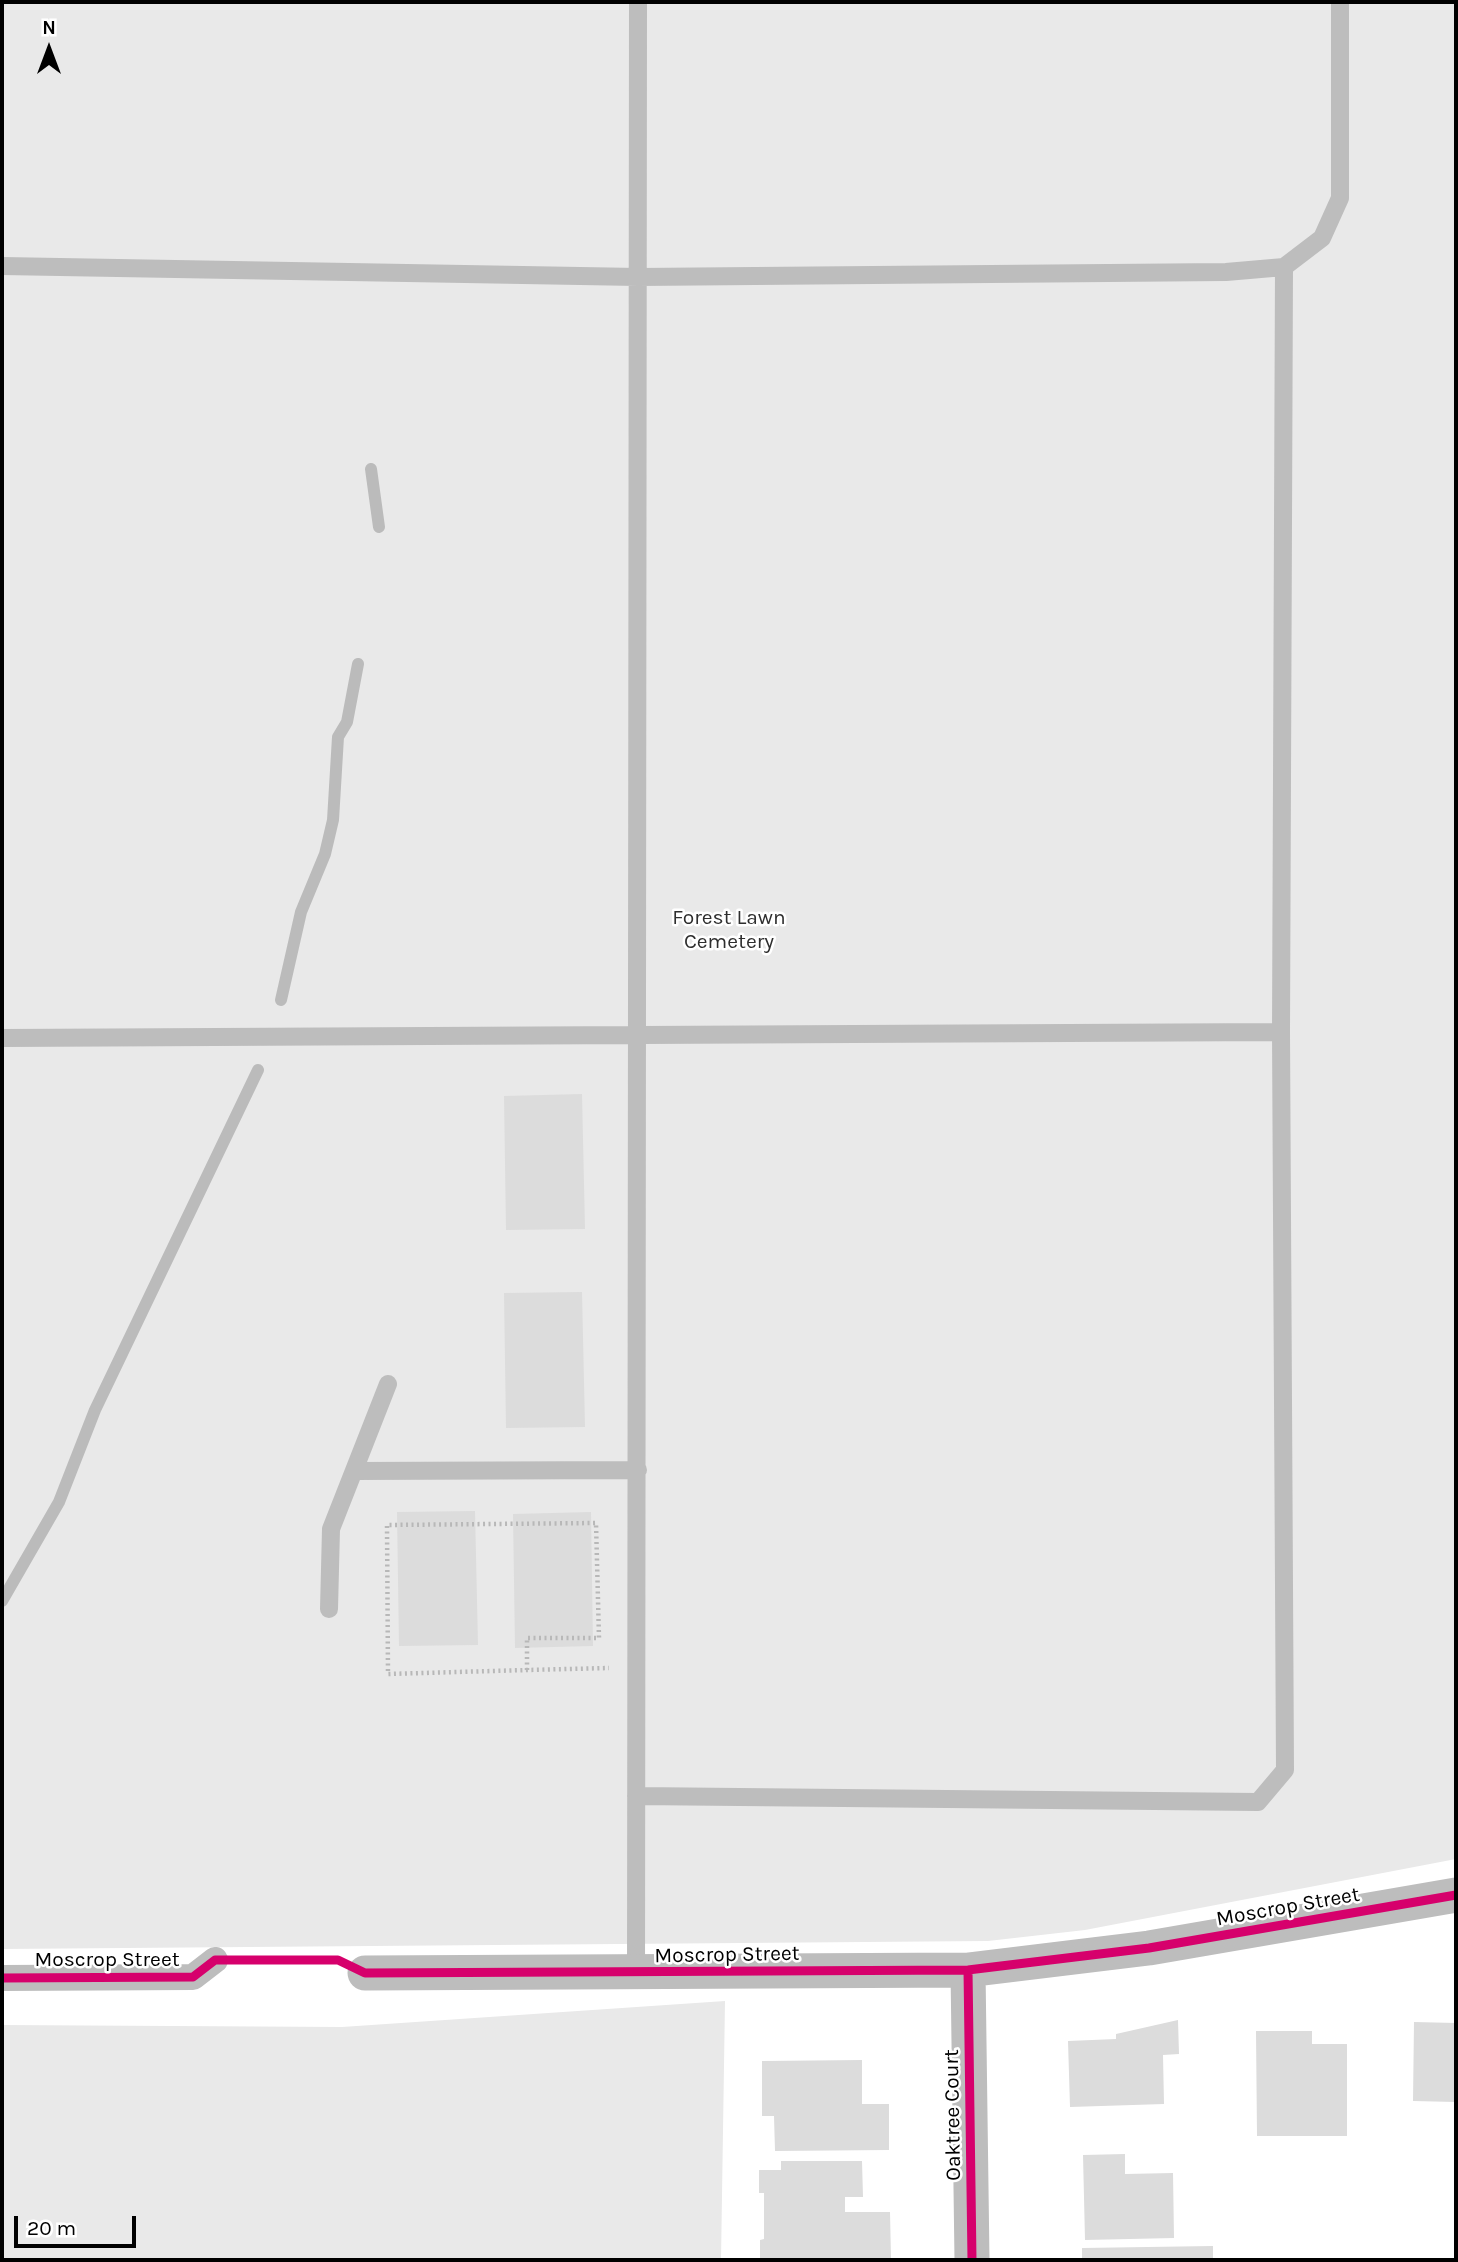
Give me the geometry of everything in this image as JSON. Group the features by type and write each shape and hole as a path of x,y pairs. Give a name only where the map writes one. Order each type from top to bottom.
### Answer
{"street":[{"name":"Moscrop Street","path":"365,1973 636,1974 968,1970 1149,1948 1456,1895"},
{"name":"Moscrop Street","path":"2,1979 193,1978 215,1960"},
{"name":"Oaktree Court","path":"968,1970 972,2260"}],"lane":[{"path":"636,1974 638,2"},
{"path":"2,266 638,277 1226,272 1284,267 1322,238 1340,198 1340,2"},
{"path":"636,1796 1258,1802 1284,1770 1284,267"},
{"path":"2,1038 1282,1032"},
{"path":"330,1609 331,1529 388,1384"},
{"path":"354,1471 638,1470"}],"path":[{"path":"527,1670 527,1638 599,1638 596,1523 387,1525 388,1674 638,1667"}],"green space":[{"name":"Forest Lawn Cemetery","path":"2,2 1456,2 1456,1859 1085,1930 988,1941 2,1949"},
{"path":"725,2001 721,2260 2,2260 2,2025 342,2027"}],"building":[{"path":"582,1094 585,1229 506,1230 504,1096"},
{"path":"582,1292 585,1427 506,1428 504,1293"},
{"path":"475,1511 478,1645 399,1646 397,1512"},
{"path":"591,1512 593,1646 515,1648 513,1514"},
{"path":"1178,2020 1179,2054 1163,2055 1164,2104 1070,2107 1068,2041 1116,2039 1116,2034"},
{"path":"1414,2022 1456,2023 1456,2102 1413,2101"},
{"path":"1256,2031 1312,2031 1312,2044 1347,2044 1347,2136 1257,2136"},
{"path":"862,2060 862,2104 889,2104 889,2150 775,2151 774,2116 762,2116 762,2061"},
{"path":"1125,2154 1125,2174 1173,2173 1174,2238 1085,2240 1083,2155"},
{"path":"781,2161 862,2161 863,2197 845,2197 845,2212 890,2212 891,2259 760,2260 760,2240 764,2239 764,2193 759,2193 759,2170 781,2170"},
{"path":"1213,2246 1213,2260 1082,2260 1082,2248"}],"waterway":[{"path":"371,469 379,527"},
{"path":"281,1000 301,912 325,854 333,820 338,737 347,722 358,664"},
{"path":"2,1601 59,1502 95,1410 258,1070"}],"cycle path":[{"path":"2,1978 193,1977 215,1960 338,1960 365,1973 968,1970 1149,1948 1456,1895"},
{"path":"968,1970 972,2260"}]}
